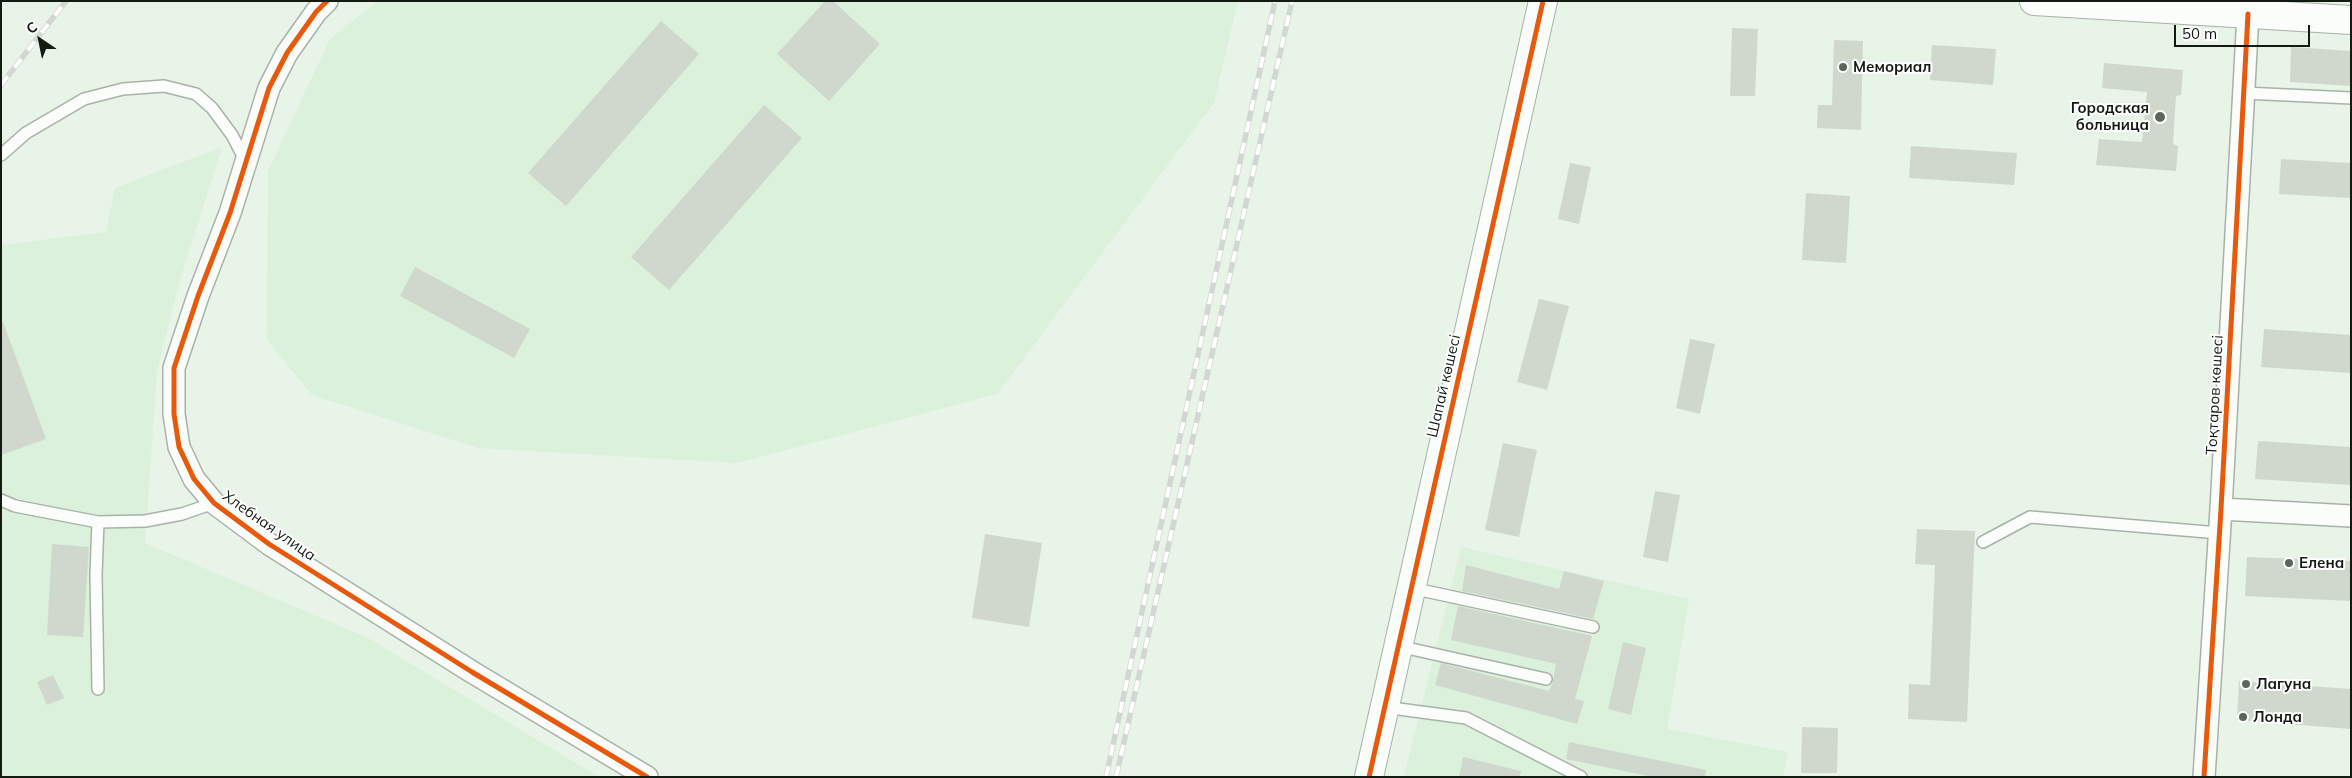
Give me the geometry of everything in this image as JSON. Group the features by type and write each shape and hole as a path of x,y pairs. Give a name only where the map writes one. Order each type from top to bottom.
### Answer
{"street":[{"name":"Хлебная улица","path":"327,1 316,12 287,53 269,88 230,213 198,296 174,368 174,414 179,447 194,479 214,503 270,544 472,672 647,777"},
{"name":"Шапай көшесі","path":"1369,777 1543,1"},
{"path":"2034,1 2351,20"},
{"name":"Тоқтаров көшесі","path":"2204,777 2221,509 2248,14"},
{"path":"2221,509 2351,516"}],"lane":[{"path":"1,155 26,133 84,99 123,89 164,86 196,94 212,108 232,135 246,162"},
{"path":"2244,93 2351,98"},
{"path":"1,500 15,506 98,522 145,521 182,514 214,503"},
{"path":"1983,542 2030,517 2219,533"},
{"path":"98,522 96,575 98,689"},
{"path":"1411,588 1593,627"},
{"path":"1398,646 1546,678"},
{"path":"1384,707 1466,718 1581,777"}],"shaded area":[{"path":"378,1 1238,1 1214,103 997,394 737,463 478,448 312,395 267,340 268,171 330,39"},
{"path":"222,147 179,283 157,371 145,543 368,638 599,777 1,777 1,245 106,232 115,188"},
{"path":"1461,547 1689,599 1667,729 1788,752 1783,777 1404,777"}],"building":[{"path":"825,1 833,1 880,44 829,101 777,54"},
{"path":"661,21 699,54 566,206 528,173"},
{"path":"1732,28 1758,29 1755,96 1730,96"},
{"path":"1834,40 1863,41 1861,130 1817,128 1818,105 1832,105"},
{"path":"1932,45 1996,49 1993,85 1930,80"},
{"path":"2291,47 2351,51 2351,86 2290,82"},
{"name":"Городская больница","path":"2104,63 2183,70 2181,95 2176,96 2173,144 2178,146 2176,171 2096,165 2099,139 2142,142 2147,92 2102,88"},
{"path":"764,105 802,138 669,290 631,257"},
{"path":"1911,146 2017,153 2014,185 1909,178"},
{"path":"2281,159 2351,163 2351,198 2279,194"},
{"path":"1570,163 1591,167 1579,224 1558,219"},
{"path":"1806,193 1850,196 1846,263 1802,260"},
{"path":"415,267 530,329 514,358 400,296"},
{"path":"1539,299 1569,306 1547,390 1517,382"},
{"path":"1,322 3,322 46,439 1,455"},
{"path":"2264,329 2351,335 2351,373 2261,367"},
{"path":"1690,339 1715,344 1700,414 1676,408"},
{"path":"2258,441 2351,447 2351,485 2255,479"},
{"path":"1503,443 1537,450 1519,537 1485,530"},
{"path":"1655,491 1680,495 1668,562 1643,557"},
{"path":"1917,529 1975,531 1967,722 1908,719 1909,684 1930,685 1935,565 1915,564"},
{"path":"985,534 1042,543 1029,627 972,618"},
{"path":"52,544 89,547 83,637 47,635"},
{"path":"2247,557 2351,561 2351,601 2245,596"},
{"path":"1466,565 1559,589 1564,571 1604,581 1593,619 1462,591"},
{"path":"1458,606 1592,636 1575,699 1584,701 1577,724 1435,685 1441,663 1549,691 1553,681 1556,664 1451,640"},
{"path":"1623,642 1646,648 1631,715 1608,709"},
{"path":"53,675 64,698 47,705 37,682"},
{"path":"2239,681 2351,689 2351,729 2237,720"},
{"path":"1802,727 1838,728 1837,773 1801,773"},
{"path":"1569,742 1706,770 1705,777 1653,777 1566,759"},
{"path":"1463,757 1521,771 1520,777 1459,777"}],"railway":[{"path":"1,85 66,1"},
{"path":"1106,777 1275,1"},
{"path":"1116,777 1292,1"}],"cycle path":[{"path":"327,1 316,12 287,53 269,88 230,213 198,296 174,368 174,414 179,447 194,479 214,503 269,544 472,672 647,777"},
{"path":"1369,777 1543,1"},
{"path":"2204,777 2221,509 2248,14"}],"place":[{"name":"Мемориал","path":"1843,67"},
{"name":"Городская больница","path":"2160,117"},
{"name":"Елена","path":"2289,563"},
{"name":"Лагуна","path":"2246,684"},
{"name":"Лонда","path":"2243,717"}]}
